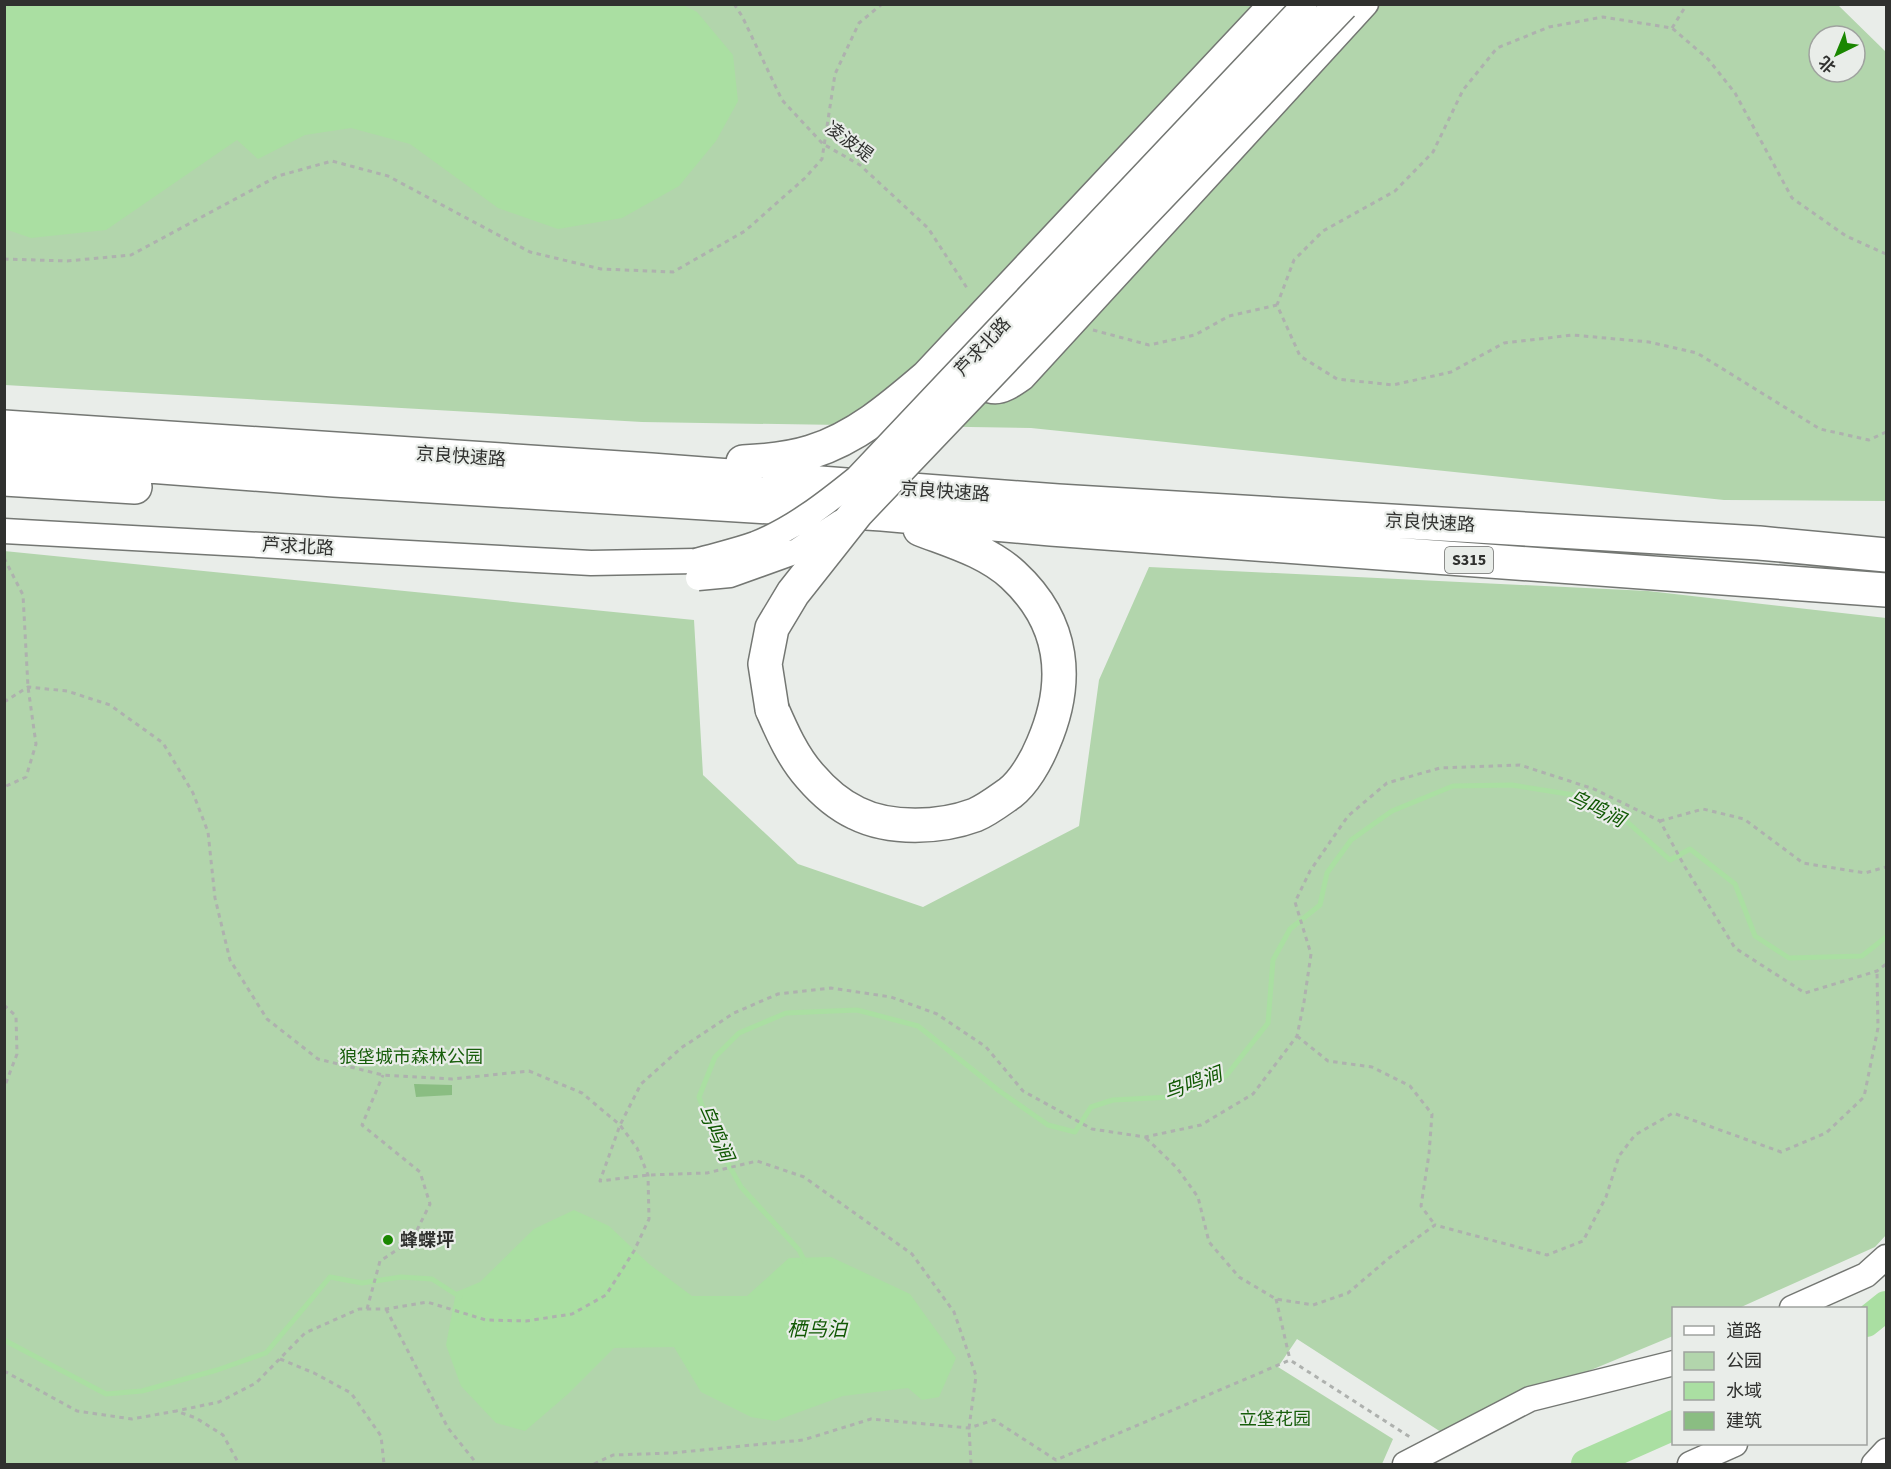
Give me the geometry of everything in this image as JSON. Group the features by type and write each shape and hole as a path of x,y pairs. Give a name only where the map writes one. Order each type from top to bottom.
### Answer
{"highway":[{"path":"651,470 771,460 812,452 849,435 885,413 927,377 978,324 1277,4"},
{"path":"869,513 979,551 1012,574 1036,602 1053,635 1060,663 1059,691 1054,714 1036,760 1012,792 977,814 934,825 891,823 856,813 828,794 809,775 785,739 772,710 765,664 772,628 793,593 1342,4"},
{"name":"京良快速路","path":"4,427 651,470 1055,515 1887,590"},
{"path":"4,455 334,480"},
{"path":"4,479 210,491 334,480"},
{"name":"京良快速路","path":"334,480 869,513 1055,515 1759,543 1887,555"}],"street":[{"name":"芦求北路","path":"697,570 798,522 824,505 857,478 1305,4"},
{"path":"978,324 967,343 963,360 969,376 982,389 996,392 1008,388 1031,369 1366,4"},
{"name":"芦求北路","path":"4,531 591,563 697,570 730,575 797,551 869,513"},
{"path":"1794,1307 1866,1275 1887,1257"},
{"path":"1406,1464 1530,1399 1672,1364"},
{"path":"1690,1464 1731,1445"},
{"path":"1874,1464 1887,1451"}],"path":[{"name":"凌波堤","path":"734,4 782,100 823,144 860,165 928,228 967,288"},
{"path":"4,259 67,261 131,255 278,176 332,161 388,176 530,252 602,268 673,273 745,231 806,178 822,159 835,74 859,23 882,4"},
{"path":"1672,28 1687,4"},
{"path":"1887,254 1846,236 1792,198 1735,93 1708,59 1672,28 1604,17 1549,27 1497,48 1463,90 1433,152 1395,191 1323,231 1294,260 1277,305 1300,356 1337,380 1393,385 1451,372 1504,343 1573,335 1649,342 1697,353 1820,429 1869,440 1887,432"},
{"path":"1092,330 1149,345 1195,335 1229,316 1277,305"},
{"path":"4,558 23,595 28,687 36,744 26,777 4,787"},
{"path":"4,702 28,687 68,691 110,705 164,743 193,793 208,832 215,898 230,960 267,1019 318,1059 383,1075 452,1079 529,1071 582,1093 620,1125 637,1148 648,1175 649,1219 634,1251 606,1295 572,1314 526,1321 486,1320 427,1302 386,1309 360,1309 305,1334 256,1383 219,1402 132,1419 77,1411 4,1371"},
{"path":"971,1464 969,1428 976,1376 954,1312 912,1254 804,1177 757,1161 707,1173 648,1175 600,1181 620,1125 641,1084 681,1048 734,1013 778,994 831,988 891,997 937,1014 986,1047 1023,1091 1090,1128 1145,1137 1201,1125 1253,1094 1297,1036 1311,954 1296,902 1310,871 1348,816 1387,783 1440,768 1520,765 1594,789 1660,821 1735,948 1805,993 1877,971 1887,964"},
{"path":"1660,821 1703,809 1744,819 1803,863 1865,873 1887,867"},
{"path":"1297,1036 1328,1061 1372,1067 1410,1086 1432,1114 1429,1154 1420,1206 1435,1225 1547,1255 1583,1241 1606,1197 1619,1156 1635,1135 1673,1113 1781,1152 1826,1133 1864,1097 1878,1028 1877,971"},
{"path":"4,1005 16,1016 17,1054 4,1088"},
{"path":"367,1309 380,1261 412,1240 430,1204 420,1172 362,1125 383,1075"},
{"path":"1145,1137 1177,1168 1198,1197 1209,1242 1239,1277 1276,1299 1313,1305 1348,1293 1389,1258 1435,1225"},
{"path":"1276,1299 1290,1360 1432,1451"},
{"path":"386,1309 448,1428 477,1464"},
{"path":"280,1359 314,1373 351,1393 381,1436 384,1464"},
{"path":"594,1464 613,1455 672,1453 803,1440 871,1419 969,1428 994,1420 1056,1460 1290,1360"},
{"path":"176,1411 195,1418 223,1435 239,1464"}],"green space":[{"path":"4,5 1838,5 1857,24 1807,24 1807,84 1867,84 1867,33 1886,52 1886,501 1724,500 1031,428 642,422 5,385"},
{"name":"狼垡城市森林公园","path":"4,551 694,620 703,775 798,864 923,907 1079,826 1099,680 1149,567 1648,591 1886,618 1886,1235 1875,1247 1741,1307 1672,1307 1672,1336 1441,1432 1297,1339 1278,1367 1393,1439 1382,1464 5,1464"}],"water":[{"path":"5,4 683,5 697,12 733,55 738,101 716,141 679,186 622,218 558,229 498,208 410,144 351,128 305,135 258,159 237,140 106,230 31,238 5,229"},
{"name":"栖鸟泊","path":"574,1210 609,1226 649,1264 692,1296 747,1296 789,1258 831,1257 910,1294 956,1358 939,1397 922,1400 908,1388 843,1396 775,1421 751,1417 701,1392 674,1347 614,1348 568,1394 525,1431 496,1423 461,1386 446,1345 456,1292 480,1282 534,1229"}],"building":[{"path":"414,1084 452,1085 452,1095 416,1097"}],"waterway":[{"name":"鸟鸣涧","path":"805,1262 799,1250 741,1187 714,1138 699,1097 715,1057 739,1033 786,1013 857,1010 918,1026 998,1090 1048,1125 1075,1132 1091,1107 1113,1100 1171,1097 1226,1076 1268,1023 1273,960 1290,929 1320,905 1327,873 1351,840 1392,811 1453,786 1512,785 1574,795 1624,819 1670,860 1690,849 1735,884 1755,936 1789,958 1862,956 1886,937"},
{"path":"4,1340 106,1394 142,1391 217,1370 266,1353 330,1277 362,1283 401,1277 432,1279 460,1297"},
{"path":"1867,1321 1886,1306"},
{"path":"1586,1464 1672,1426"}],"place":[{"name":"蜂蝶坪","path":"388,1240"}],"park label":[{"name":"立垡花园","path":"1275,1419"}]}
